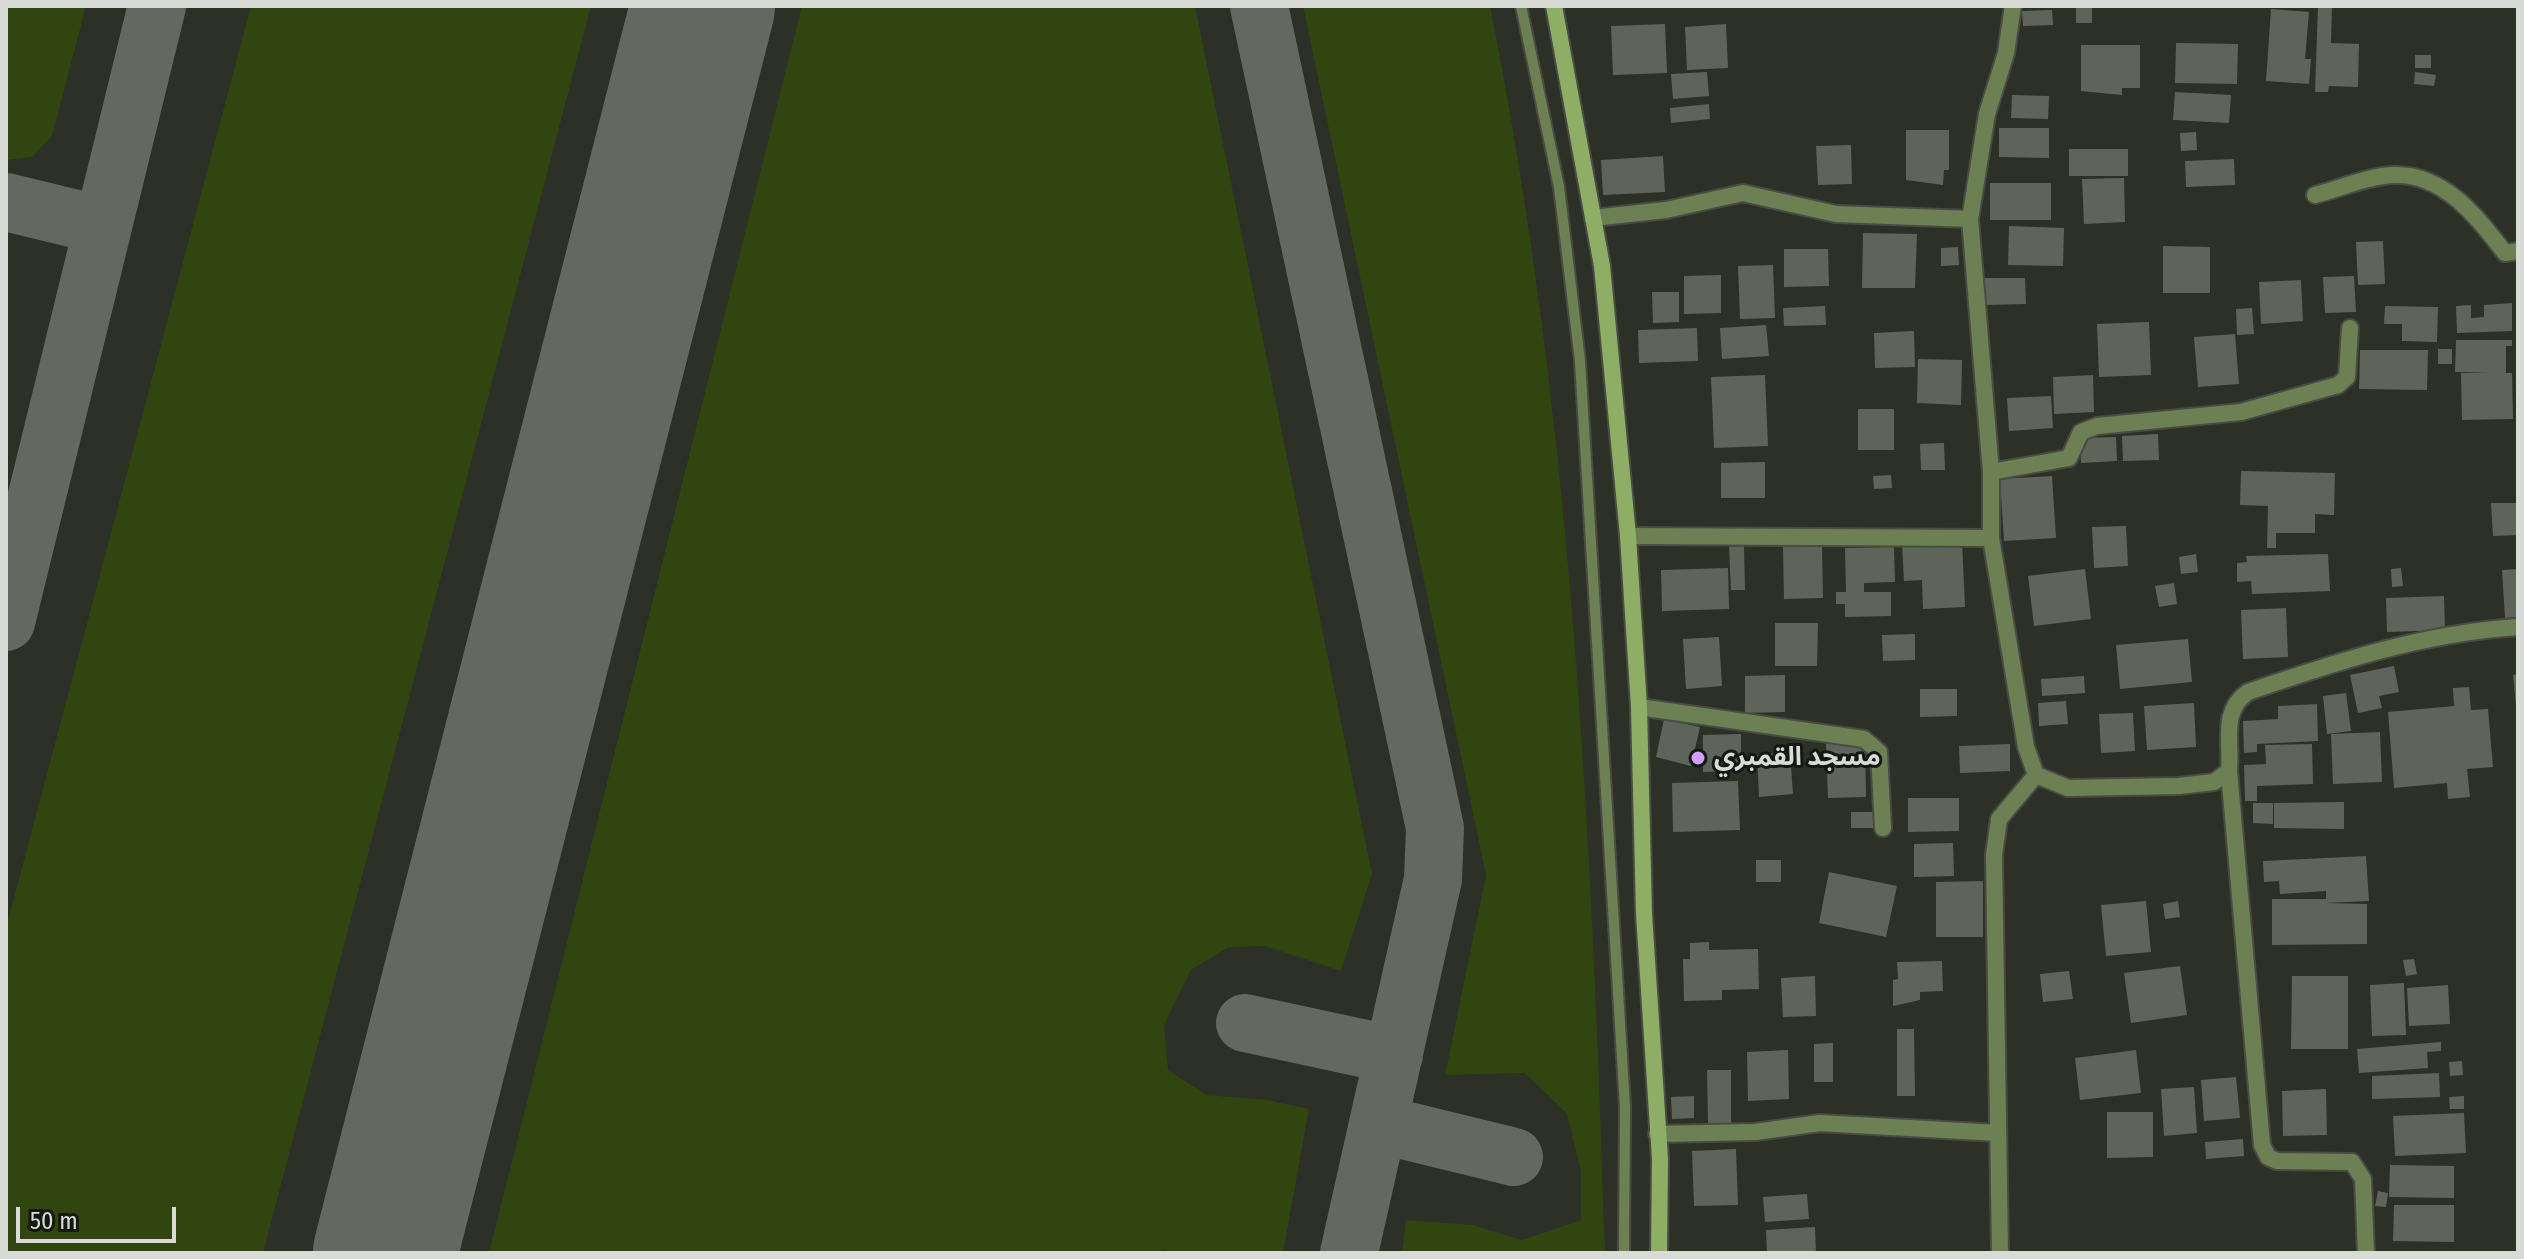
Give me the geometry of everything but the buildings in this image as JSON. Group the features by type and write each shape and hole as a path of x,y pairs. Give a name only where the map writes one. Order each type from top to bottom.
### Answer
{"main road":[{"path":"1554,6 1602,266 1628,536 1639,707 1644,914 1657,1134 1659,1253"}],"street":[{"path":"2013,6 2006,53 1987,114 1970,219 1991,472 1991,538 2026,747 2036,775 2068,788 2179,786 2214,782 2229,771"},
{"path":"2315,195 2392,175 2419,178 2454,196 2505,253 2518,251"},
{"path":"1593,218 1666,210 1743,193 1836,214 1970,219"},
{"path":"1991,472 2069,458 2081,432 2097,426 2199,413 2241,412 2338,385 2347,377 2350,328"},
{"path":"1628,536 1991,538"},
{"path":"2366,1253 2363,1179 2359,1168 2352,1162 2277,1161 2268,1157 2262,1145 2229,771 2230,713 2236,700 2248,692 2376,650 2484,629 2518,627"},
{"path":"1639,707 1864,739 1879,752 1883,828"},
{"path":"2000,1253 1994,855 1999,819 2036,775"},
{"path":"1657,1134 1755,1132 1820,1123 1998,1133"}],"lane":[{"path":"1521,6 1556,173 1580,361 1625,1107 1624,1253"}],"green space":[{"path":"6,6 86,6 52,136 32,157 6,160"},
{"path":"251,6 591,6 263,1253 6,1253 6,928"},
{"path":"802,6 1195,6 1372,874 1341,971 1265,946 1229,947 1191,970 1164,1025 1168,1070 1206,1095 1267,1100 1309,1109 1283,1253 1178,1253 1164,1250 1156,1253 489,1253"},
{"path":"1303,6 1490,6 1518,160 1541,315 1559,471 1585,783 1605,1253 1402,1253 1406,1220 1473,1225 1522,1240 1581,1220 1581,1172 1567,1114 1525,1073 1445,1075 1486,875"}],"taxiway":[{"path":"6,622 157,6"},
{"path":"1259,6 1435,828 1433,879 1349,1253"},
{"path":"6,202 101,225"},
{"path":"1245,1023 1394,1055"},
{"path":"1379,1124 1514,1157"}],"runway":[{"path":"385,1253 703,6"}],"place":[{"name":"مسجد القمبري","path":"1698,758"}]}
